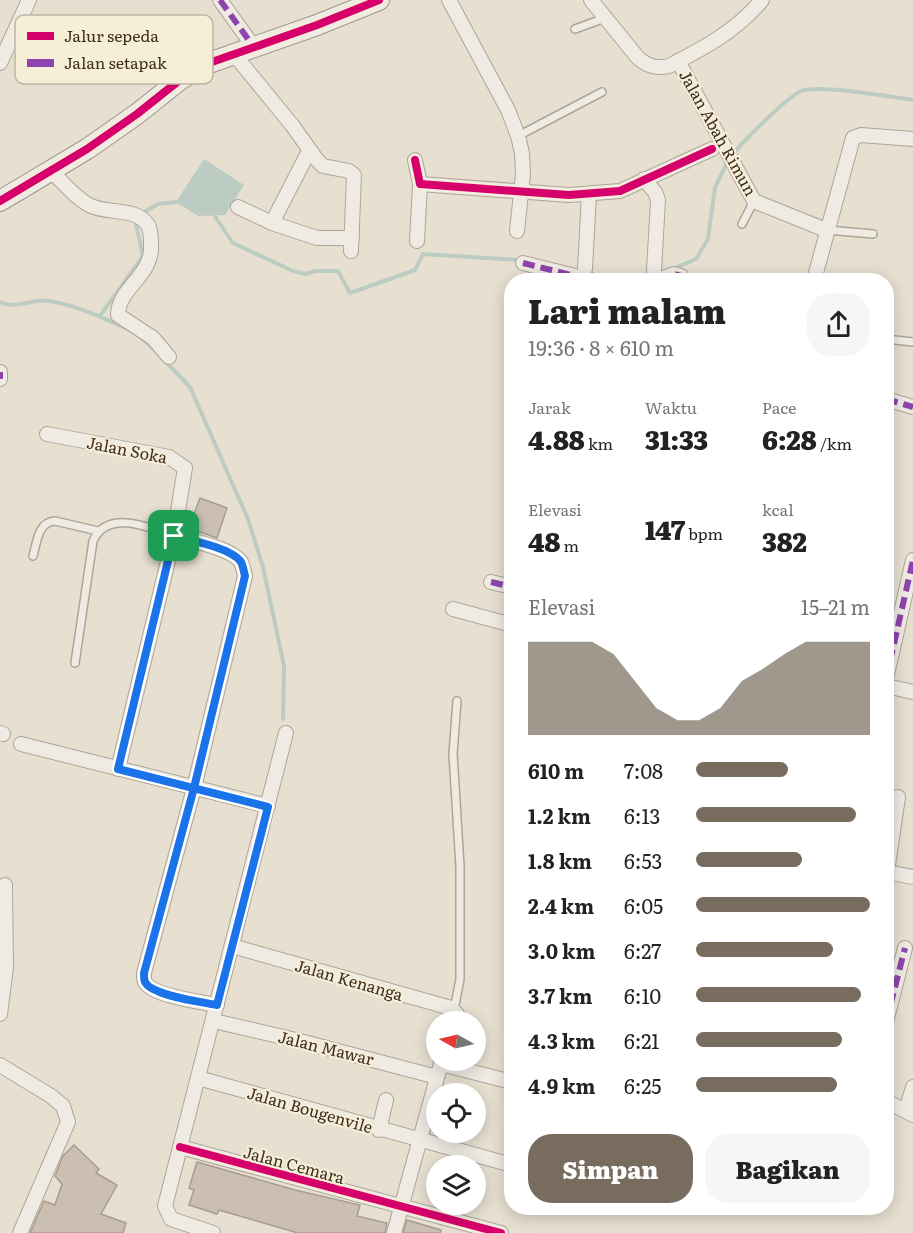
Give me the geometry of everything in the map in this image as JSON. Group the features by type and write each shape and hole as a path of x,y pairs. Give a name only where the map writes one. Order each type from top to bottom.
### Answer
{"street":[{"path":"220,0 253,46"},
{"path":"213,61 318,25 379,0"},
{"path":"449,0 508,110 518,136 522,153 517,231"},
{"path":"591,0 645,64 661,68 719,40 740,23 762,0"},
{"path":"19,15 25,1"},
{"path":"1,58 15,25"},
{"path":"232,53 323,166 349,171 354,175 352,245 317,238 272,223 238,207"},
{"name":"Jalan Abah Rimun","path":"678,61 754,201 826,230"},
{"path":"0,201 129,120 175,84"},
{"path":"816,273 853,138 861,135 913,139"},
{"path":"420,184 589,194 620,191 712,149"},
{"path":"272,223 309,151"},
{"path":"415,160 420,184 417,241"},
{"path":"51,171 87,204 140,218 150,229 152,253 148,266 118,306 118,315 153,338 169,357"},
{"path":"644,179 655,192 658,200 656,273"},
{"path":"588,273 589,194"},
{"path":"523,263 577,273"},
{"path":"0,372 0,379"},
{"path":"894,401 913,407"},
{"name":"Jalan Soka","path":"46,434 169,457 185,468 174,536 118,769"},
{"path":"174,536 213,547 236,558 240,561 245,576 194,788 144,973 144,982 166,994 217,1005"},
{"path":"894,644 913,560"},
{"path":"491,582 504,585"},
{"path":"453,609 504,623"},
{"path":"894,688 913,692"},
{"path":"213,1233 171,1219 165,1206 286,734"},
{"path":"21,744 268,807"},
{"path":"894,814 898,797"},
{"path":"894,873 913,877"},
{"path":"0,1014 6,967 5,885"},
{"name":"Jalan Kenanga","path":"232,946 439,1011"},
{"path":"894,983 905,948"},
{"name":"Jalan Mawar","path":"214,1022 300,1041 437,1077"},
{"path":"0,1065 51,1095 63,1106 68,1122 20,1233"},
{"path":"394,1233 439,1071"},
{"path":"473,1071 504,1080"},
{"name":"Jalan Bougenvile","path":"198,1078 421,1142 504,1163"},
{"path":"894,1105 910,1113 913,1087"},
{"path":"379,1130 386,1100"},
{"name":"Jalan Cemara","path":"180,1147 501,1233"}],"lane":[{"path":"575,29 605,18"},
{"path":"518,136 602,92"},
{"path":"742,224 754,201"},
{"path":"826,230 873,234"},
{"path":"894,340 913,342"},
{"path":"33,556 42,525 47,522 55,521 98,531"},
{"path":"75,663 93,541 98,531 103,526 124,523 146,525 174,536"},
{"path":"456,1011 460,979 460,866 453,754 458,702"}],"shaded area":[{"path":"204,159 244,185 225,215 198,216 176,202"}],"building":[{"path":"200,498 227,508 217,538 189,528"},
{"path":"74,1145 99,1169 96,1173 117,1185 101,1214 126,1223 123,1233 30,1233 44,1201 55,1205 62,1184 55,1176 63,1156"},
{"path":"197,1162 295,1190 360,1205 357,1216 387,1223 385,1233 298,1233 219,1210 217,1214 189,1205 194,1190 189,1188"},
{"path":"407,1220 441,1230 440,1233 403,1233"}],"waterway":[{"path":"733,155 765,120 801,91 839,90 913,100"},
{"path":"673,269 696,259 708,239 715,187 728,161"},
{"path":"141,214 158,204 176,202"},
{"path":"214,215 233,243 293,271 306,274 315,271 338,271 350,293 415,270 423,254 520,260"},
{"path":"100,316 143,256 136,224 138,221"},
{"path":"0,302 12,305 44,301 60,303 91,313 129,330"},
{"path":"140,337 157,352"},
{"path":"164,360 190,387 248,519 263,567 284,666 283,719"}],"marked path":[{"path":"220,0 253,46"},
{"path":"523,263 563,273"},
{"path":"0,372 0,379"},
{"path":"894,401 913,407"},
{"path":"894,644 913,560"},
{"path":"491,582 504,585"},
{"path":"894,991 905,948"}],"cycle path":[{"path":"213,62 317,25 379,0"},
{"path":"0,201 87,149 175,84"},
{"path":"415,160 420,184 569,195 620,191 712,149"},
{"path":"174,536 210,545 229,553 241,562 245,576 194,788 144,978 149,987 167,995 217,1005"},
{"path":"180,1147 501,1233"}],"route":[{"path":"174,536 118,769 194,788 268,807 217,1005 166,994 144,982 144,973 194,788 244,588 245,576 240,561 236,558 213,547 174,536"}]}
